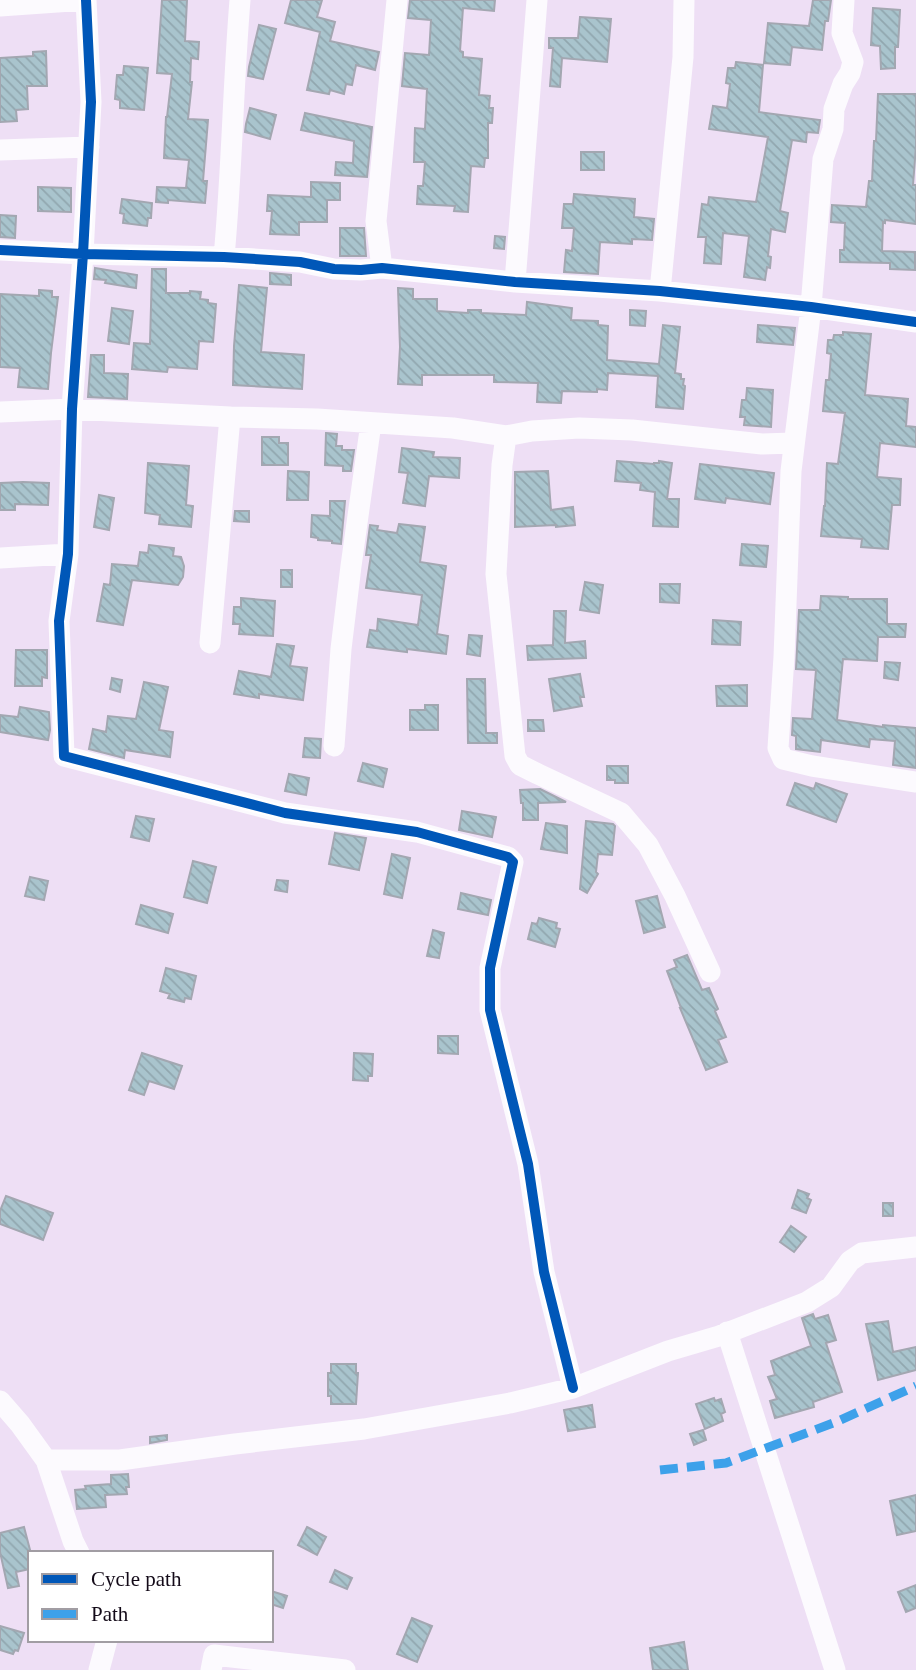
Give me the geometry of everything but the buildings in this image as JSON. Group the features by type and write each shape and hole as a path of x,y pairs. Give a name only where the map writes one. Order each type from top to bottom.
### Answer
{"street":[{"path":"0,6 86,0 91,83 89,147 72,409 68,554 59,621 64,756 285,813 417,832 508,857 513,862 490,968 490,1010 528,1164 544,1272 573,1388"},
{"path":"224,257 240,0"},
{"path":"382,268 376,221 397,0"},
{"path":"515,282 537,0"},
{"path":"660,291 683,57 684,0"},
{"path":"844,0 842,33 853,62 834,109 833,129 823,159 811,307 793,443 778,748 783,759 916,782"},
{"path":"0,150 89,147"},
{"path":"0,250 224,257 300,262 334,269 382,268 515,282 660,291 811,307 916,322"},
{"path":"0,411 72,409 317,419 453,428 506,436 532,431 579,428 632,430 762,444 793,443"},
{"path":"210,643 230,417"},
{"path":"334,746 341,649 371,423"},
{"path":"506,436 496,574 515,756 520,765 621,813 648,845 710,972"},
{"path":"0,558 68,554"},
{"path":"46,1460 120,1460 364,1429 510,1403 573,1388 807,1302 831,1287 850,1261 862,1253 916,1247"},
{"path":"727,1332 835,1670"},
{"path":"0,1401 46,1460 78,1551"},
{"path":"99,1670 106,1642"},
{"path":"211,1670 214,1655 345,1670"}],"marked path":[{"path":"660,1470 726,1463 836,1422 916,1386"}],"cycle path":[{"path":"86,0 91,102 83,254 224,257 300,262 334,269 382,268 515,282 660,291 811,307 916,322"},
{"path":"0,250 83,254 72,409 68,554 59,621 64,756 285,813 417,832 508,857 513,862 490,968 490,1010 528,1164 544,1272 573,1388"}]}
